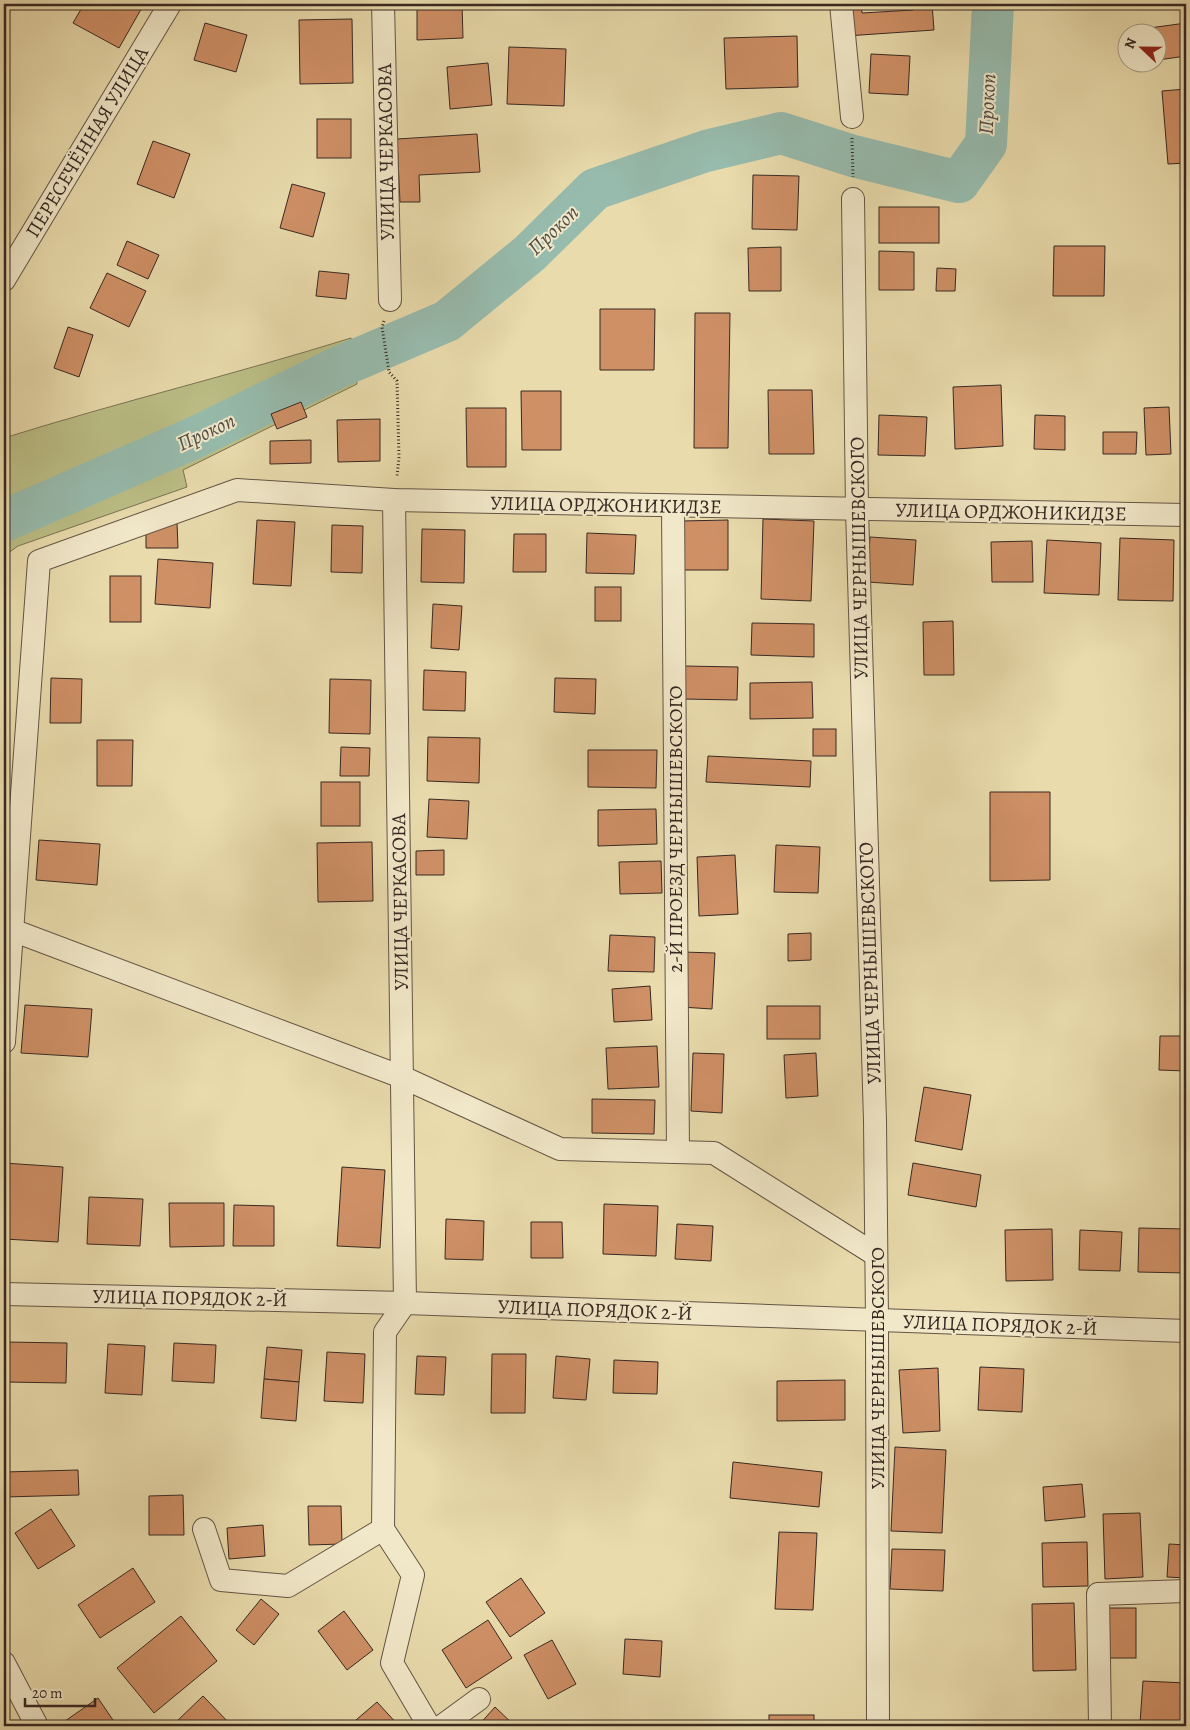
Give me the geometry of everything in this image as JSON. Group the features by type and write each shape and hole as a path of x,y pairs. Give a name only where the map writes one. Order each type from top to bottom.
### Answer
{"street":[{"name":"ПЕРЕСЕЧЁННАЯ УЛИЦА","path":"4,280 170,4"},
{"name":"УЛИЦА ЧЕРКАСОВА","path":"383,4 390,300"},
{"path":"841,4 852,118"},
{"name":"УЛИЦА ЧЕРНЫШЕВСКОГО","path":"853,199 857,509 875,1121 878,1321 878,1726"},
{"name":"УЛИЦА ОРДЖОНИКИДЗЕ","path":"8,930 39,561 236,490 394,500 1186,515"},
{"name":"УЛИЦА ЧЕРКАСОВА","path":"394,500 405,1303"},
{"name":"2-Й ПРОЕЗД ЧЕРНЫШЕВСКОГО","path":"673,506 678,1152"},
{"path":"4,1042 8,930 402,1077 560,1149 714,1153 876,1254"},
{"name":"УЛИЦА ПОРЯДОК 2-Й","path":"4,1294 405,1303 1186,1332"},
{"path":"405,1303 385,1332 383,1529 412,1575 392,1662 429,1726"},
{"path":"204,1529 221,1580 288,1586 383,1529"},
{"path":"1100,1726 1098,1594 1186,1591"},
{"path":"4,1664 37,1726"},
{"path":"442,1726 479,1700"}],"path":[{"path":"852,118 853,199"},
{"path":"382,327 388,372 398,381 399,457 394,500"}],"green space":[{"path":"351,338 357,384 183,470 187,487 18,546 4,556 4,438"}],"building":[{"path":"84,4 144,4 119,48 73,23"},
{"path":"417,4 462,4 463,38 417,40"},
{"path":"844,4 861,4 862,13 913,10 913,4 932,4 934,30 846,36"},
{"path":"352,19 353,83 300,84 299,20"},
{"path":"205,23 247,35 236,72 194,60"},
{"path":"1186,23 1186,56 1168,59 1168,25"},
{"path":"797,36 798,87 726,89 724,38"},
{"path":"509,47 566,49 564,106 507,104"},
{"path":"871,54 910,56 908,95 869,93"},
{"path":"488,63 492,105 450,109 447,67"},
{"path":"1186,89 1186,163 1168,164 1162,91"},
{"path":"317,119 351,119 351,158 317,158"},
{"path":"477,134 480,172 419,175 420,202 400,202 397,139"},
{"path":"153,141 190,154 174,198 137,184"},
{"path":"753,175 799,176 797,230 752,229"},
{"path":"292,184 325,193 313,237 280,228"},
{"path":"879,207 939,207 939,243 879,243"},
{"path":"127,241 159,255 148,279 117,265"},
{"path":"1054,246 1105,246 1104,296 1053,296"},
{"path":"781,247 781,291 749,291 748,248"},
{"path":"879,251 914,252 914,290 879,290"},
{"path":"937,268 956,269 955,291 936,291"},
{"path":"319,271 349,274 346,299 316,296"},
{"path":"107,273 146,291 129,327 90,308"},
{"path":"600,309 655,309 654,370 600,370"},
{"path":"695,313 730,313 728,448 694,448"},
{"path":"68,327 93,335 79,377 54,368"},
{"path":"1001,385 1003,446 955,449 953,387"},
{"path":"768,390 812,390 814,454 769,454"},
{"path":"521,391 561,391 561,450 522,450"},
{"path":"301,402 307,417 277,429 271,414"},
{"path":"1169,407 1171,454 1146,455 1144,408"},
{"path":"466,408 506,408 506,467 467,467"},
{"path":"879,415 927,417 925,456 878,455"},
{"path":"1035,415 1065,416 1065,450 1034,449"},
{"path":"380,419 380,461 338,462 337,420"},
{"path":"1103,432 1137,432 1136,454 1103,454"},
{"path":"311,440 311,463 270,464 270,441"},
{"path":"763,519 814,521 811,601 761,599"},
{"path":"257,520 295,522 291,586 253,584"},
{"path":"728,520 728,570 682,570 682,521"},
{"path":"146,523 177,523 178,548 146,548"},
{"path":"332,525 363,526 362,573 331,572"},
{"path":"422,529 465,530 464,583 421,582"},
{"path":"587,533 636,535 634,574 586,573"},
{"path":"514,534 546,534 546,572 513,572"},
{"path":"870,537 916,540 913,585 867,582"},
{"path":"1120,538 1174,540 1173,601 1118,600"},
{"path":"1047,540 1101,543 1099,595 1044,593"},
{"path":"1032,541 1033,582 992,582 991,542"},
{"path":"158,559 213,563 210,608 155,604"},
{"path":"110,576 141,576 141,622 110,622"},
{"path":"595,587 621,587 621,621 595,621"},
{"path":"433,604 462,606 459,650 431,648"},
{"path":"953,621 954,675 924,675 923,622"},
{"path":"752,623 814,624 814,657 751,655"},
{"path":"684,666 738,667 737,700 683,699"},
{"path":"424,670 466,672 465,711 423,710"},
{"path":"51,678 82,679 81,723 50,723"},
{"path":"555,678 596,679 595,714 554,712"},
{"path":"330,679 371,680 370,734 329,733"},
{"path":"812,682 813,718 750,719 750,683"},
{"path":"813,729 836,729 836,756 813,756"},
{"path":"428,737 480,738 479,783 427,781"},
{"path":"97,740 133,740 132,786 97,786"},
{"path":"341,747 370,748 369,776 340,776"},
{"path":"588,750 657,750 656,788 588,787"},
{"path":"708,756 811,761 810,787 706,782"},
{"path":"321,782 360,782 360,826 321,826"},
{"path":"990,792 1050,792 1050,880 990,881"},
{"path":"429,799 469,801 467,839 427,837"},
{"path":"656,809 657,844 598,846 598,810"},
{"path":"39,840 100,844 97,885 36,880"},
{"path":"372,842 373,901 318,902 317,843"},
{"path":"776,845 820,847 818,893 774,892"},
{"path":"444,850 444,875 416,875 416,851"},
{"path":"735,855 738,914 699,916 697,857"},
{"path":"661,861 662,893 620,894 619,862"},
{"path":"811,933 811,960 788,961 788,934"},
{"path":"610,935 655,937 654,972 608,971"},
{"path":"683,952 715,953 712,1009 681,1007"},
{"path":"650,986 652,1020 614,1022 612,989"},
{"path":"25,1005 92,1009 88,1057 21,1053"},
{"path":"767,1006 820,1006 820,1039 767,1039"},
{"path":"1160,1036 1186,1036 1186,1071 1159,1070"},
{"path":"657,1046 659,1087 608,1089 606,1048"},
{"path":"693,1053 724,1054 722,1113 691,1111"},
{"path":"816,1053 818,1096 786,1098 784,1055"},
{"path":"924,1087 971,1095 962,1150 915,1141"},
{"path":"592,1099 655,1100 654,1134 592,1133"},
{"path":"4,1163 63,1167 58,1242 4,1239"},
{"path":"913,1163 981,1175 976,1207 908,1195"},
{"path":"342,1167 385,1170 380,1248 337,1246"},
{"path":"89,1197 143,1199 140,1246 87,1244"},
{"path":"169,1203 224,1203 224,1246 170,1247"},
{"path":"604,1204 658,1206 656,1256 603,1254"},
{"path":"234,1205 274,1206 274,1246 233,1246"},
{"path":"446,1219 484,1221 483,1260 445,1259"},
{"path":"531,1222 562,1222 563,1258 531,1258"},
{"path":"677,1224 713,1226 711,1261 675,1259"},
{"path":"1139,1228 1186,1229 1186,1273 1138,1272"},
{"path":"1052,1229 1053,1280 1006,1281 1005,1230"},
{"path":"1080,1230 1122,1232 1120,1271 1079,1270"},
{"path":"5,1342 67,1343 66,1383 5,1382"},
{"path":"174,1343 216,1345 214,1383 172,1381"},
{"path":"108,1344 145,1346 142,1395 105,1393"},
{"path":"267,1347 302,1350 299,1382 264,1379"},
{"path":"327,1352 365,1354 363,1403 324,1401"},
{"path":"492,1354 526,1354 525,1413 491,1413"},
{"path":"417,1356 446,1357 444,1395 415,1394"},
{"path":"556,1356 590,1359 586,1400 553,1398"},
{"path":"614,1360 658,1362 657,1394 613,1393"},
{"path":"980,1367 1024,1369 1022,1412 978,1410"},
{"path":"938,1368 940,1431 903,1433 899,1370"},
{"path":"264,1379 299,1382 296,1421 261,1418"},
{"path":"845,1380 845,1420 777,1421 777,1381"},
{"path":"895,1447 946,1450 942,1533 891,1531"},
{"path":"733,1462 822,1472 819,1507 730,1498"},
{"path":"78,1470 79,1495 4,1497 4,1472"},
{"path":"1082,1484 1085,1517 1045,1521 1043,1487"},
{"path":"183,1495 184,1535 149,1535 149,1496"},
{"path":"308,1506 341,1506 342,1544 309,1545"},
{"path":"51,1509 75,1546 38,1569 15,1533"},
{"path":"1140,1513 1143,1577 1105,1579 1103,1514"},
{"path":"263,1525 265,1556 229,1559 227,1528"},
{"path":"779,1532 817,1533 813,1610 775,1609"},
{"path":"1087,1542 1088,1586 1043,1587 1042,1543"},
{"path":"1169,1544 1186,1545 1186,1578 1167,1577"},
{"path":"892,1549 945,1550 943,1591 890,1589"},
{"path":"133,1568 155,1602 100,1638 78,1605"},
{"path":"521,1578 545,1613 510,1637 486,1602"},
{"path":"261,1599 279,1614 254,1645 236,1630"},
{"path":"1074,1603 1076,1670 1033,1671 1032,1604"},
{"path":"1106,1608 1136,1608 1136,1658 1106,1658"},
{"path":"344,1611 373,1650 347,1670 318,1631"},
{"path":"181,1616 217,1661 154,1713 117,1668"},
{"path":"488,1620 512,1658 466,1688 442,1650"},
{"path":"625,1639 662,1641 660,1677 623,1674"},
{"path":"552,1640 576,1684 548,1699 524,1655"},
{"path":"1143,1681 1186,1683 1186,1726 1140,1723"},
{"path":"203,1696 232,1726 176,1726 174,1724"},
{"path":"98,1698 117,1726 58,1726"},
{"path":"377,1702 399,1726 349,1726"},
{"path":"495,1707 515,1726 478,1726"},
{"path":"769,1715 814,1715 814,1726 769,1726"}],"waterway":[{"name":"Прокоп","path":"4,521 196,437 339,367 447,321 530,253 595,189 706,151 781,133 853,156 959,182 986,144 993,4"}]}
